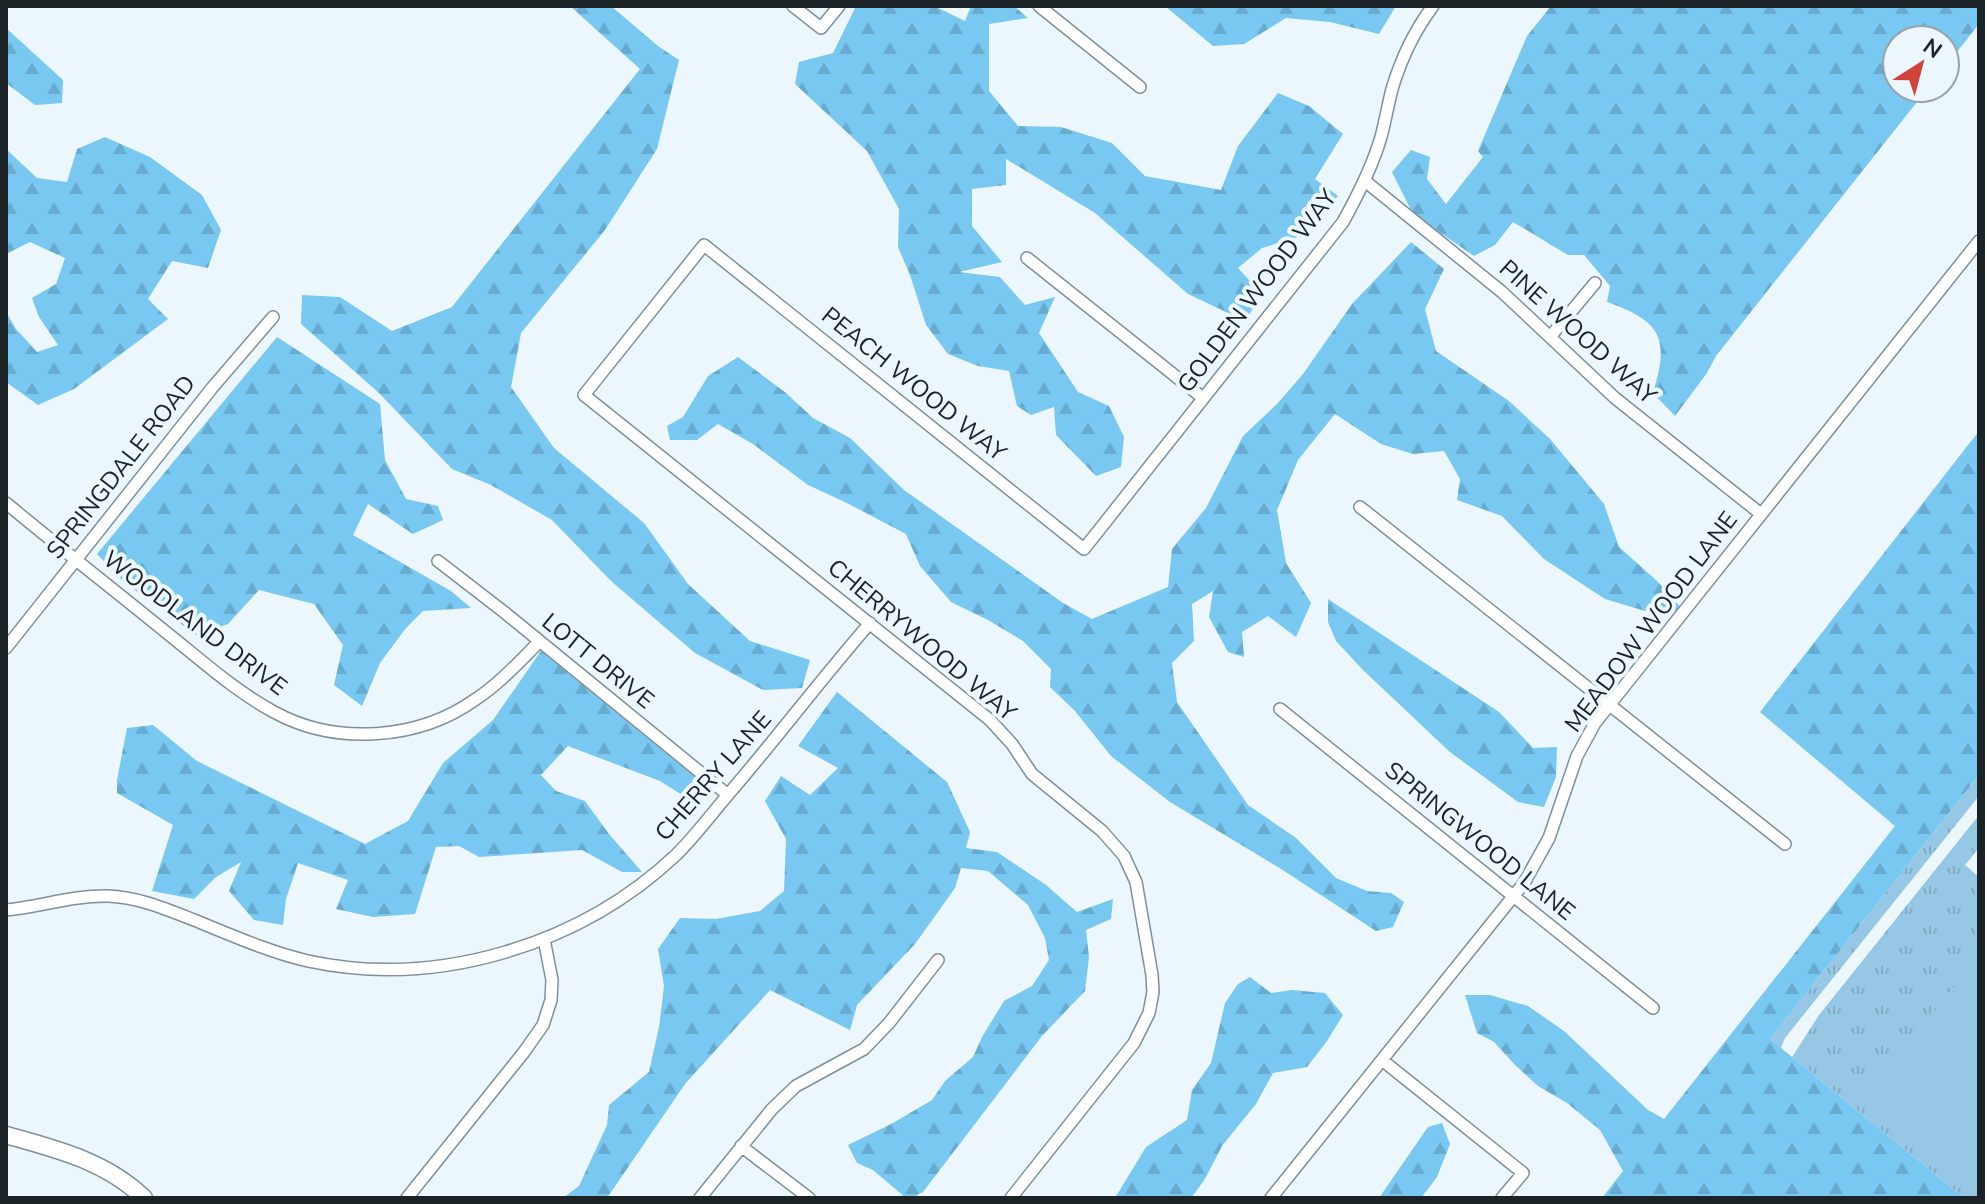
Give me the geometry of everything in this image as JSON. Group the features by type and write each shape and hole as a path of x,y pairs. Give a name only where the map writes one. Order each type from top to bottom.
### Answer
{"street":[{"path":"793,6 821,28 839,6"},
{"path":"1039,6 1140,87"},
{"name":"GOLDEN WOOD WAY","path":"1058,528 1084,549 1333,236 1365,181 1381,138 1402,61 1433,6"},
{"name":"PINE WOOD WAY","path":"1365,181 1468,264 1615,398 1761,514"},
{"name":"MEADOW WOOD LANE","path":"1271,1198 1514,896 1536,864 1549,838 1577,756 1588,734 1610,704 1979,241"},
{"name":"PEACH WOOD WAY","path":"596,405 584,395 704,245 1058,528"},
{"path":"1027,258 1203,398"},
{"path":"1550,337 1595,283"},
{"name":"SPRINGDALE ROAD","path":"6,648 212,388 273,317"},
{"name":"CHERRYWOOD WAY","path":"596,405 996,725 1032,774 1114,843 1124,856 1136,882 1152,975 1149,1013 1125,1057 1011,1198"},
{"name":"WOODLAND DRIVE","path":"6,503 214,671 254,700 291,720 334,731 362,734 429,724 478,699 539,642"},
{"path":"1360,507 1785,844"},
{"name":"LOTT DRIVE","path":"438,561 728,795"},
{"name":"CHERRY LANE","path":"6,910 87,896 127,898 162,907 281,954 334,966 382,970 436,967 502,953 544,939 607,908 675,856 704,826 870,623"},
{"name":"SPRINGWOOD LANE","path":"1280,709 1653,1008"},
{"path":"407,1198 543,1025 551,1000 552,980 544,939"},
{"path":"700,1198 772,1109 796,1086 864,1049 889,1023 938,960"},
{"path":"1382,1060 1523,1173 1502,1198"},
{"path":"6,1135 94,1163 123,1180 144,1198"},
{"path":"741,1146 809,1198"}],"green space":[{"path":"570,6 611,6 679,60 657,149 605,230 521,333 511,387 554,448 644,523 688,584 750,641 810,660 802,688 763,690 695,653 611,581 552,520 491,485 452,469 379,393 301,324 302,295 340,297 392,331 452,307 640,69"},
{"path":"856,6 934,6 965,21 971,6 1014,6 1028,18 989,24 989,91 1018,126 1061,127 1112,143 1145,176 1221,190 1238,146 1278,93 1309,106 1343,134 1315,179 1338,196 1304,235 1262,248 1238,268 1262,294 1245,321 1188,294 1095,213 1006,159 1006,185 972,189 972,226 1002,262 959,272 1000,277 1025,305 1055,297 1039,333 1078,392 1109,406 1124,437 1121,467 1096,476 1056,435 1054,407 1031,415 1017,406 1009,371 978,366 948,354 926,325 898,247 899,209 867,151 795,84 799,62 833,53"},
{"path":"1165,6 1396,6 1379,34 1330,22 1286,18 1244,44 1213,46"},
{"path":"1551,6 1979,6 1979,24 1961,47 1961,24 1881,24 1881,104 1915,104 1716,356 1675,416 1653,393 1661,358 1657,334 1639,316 1607,302 1610,286 1584,255 1568,255 1513,222 1495,245 1474,256 1413,214 1392,172 1411,150 1430,157 1427,179 1446,204 1483,157 1478,151 1527,36"},
{"path":"6,28 63,80 62,103 35,105 6,83"},
{"path":"105,137 150,157 202,195 221,230 208,268 172,261 148,299 168,319 74,389 38,405 6,382 6,312 16,329 37,352 58,345 39,317 32,298 56,284 65,258 30,242 6,254 6,149 37,178 67,182 77,149"},
{"path":"1411,242 1444,269 1425,309 1436,351 1509,401 1550,439 1604,504 1619,547 1657,581 1684,611 1645,611 1605,599 1544,559 1502,516 1457,500 1460,479 1444,451 1413,454 1381,444 1335,414 1298,460 1277,510 1286,563 1311,603 1296,637 1268,616 1242,632 1244,657 1228,652 1209,617 1213,591 1192,604 1194,641 1172,663 1177,702 1248,805 1296,838 1336,878 1367,891 1391,893 1404,902 1393,927 1376,931 1170,802 1111,756 1075,711 1050,687 1051,669 1023,641 951,602 920,566 906,534 808,485 753,444 718,424 697,440 670,440 667,426 683,417 708,376 738,357 813,418 850,438 904,490 1063,603 1092,619 1168,587 1172,549 1206,508 1243,436 1303,374 1352,304"},
{"path":"277,337 380,404 385,460 406,499 438,506 443,520 413,534 368,504 353,535 451,591 471,608 423,611 380,663 362,706 334,685 343,645 314,604 259,590 228,624 196,635 124,582 97,554"},
{"path":"1979,431 1979,775 1770,1039 1964,1198 1602,1198 1623,1171 1600,1130 1567,1103 1538,1086 1494,1042 1477,1033 1465,995 1490,995 1528,1006 1564,1031 1648,1110 1664,1119 1895,826 1760,712"},
{"path":"1328,599 1499,712 1533,748 1557,747 1556,777 1544,807 1518,802 1450,752 1364,671 1336,641 1328,622"},
{"path":"541,651 704,784 701,807 660,781 568,746 541,775 556,791 585,801 642,872 622,872 582,850 479,857 459,846 436,847 415,914 373,917 336,909 348,880 298,863 286,899 283,925 254,920 229,891 241,862 216,877 194,899 152,891 173,825 117,793 127,728 153,725 197,761 365,844 408,821 443,763 493,720"},
{"path":"837,692 947,782 970,832 966,848 997,852 1046,885 1077,912 1113,899 1111,919 1086,930 1089,957 1085,991 1042,1036 923,1192 906,1198 873,1170 857,1163 848,1145 932,1100 945,1081 973,1057 1004,1001 1032,986 1049,960 1045,938 1028,905 988,871 961,868 955,888 915,944 857,1005 850,1030 770,990 685,1084 607,1198 563,1198 579,1186 607,1125 609,1105 649,1072 664,986 658,949 680,918 716,919 760,911 784,891 786,839 765,801 781,776 810,795 838,768 798,746"},
{"path":"1979,775 1979,796 1785,1038 1781,1048 1770,1039"},
{"path":"1979,815 1979,848 1965,865 1979,877 1979,957 1870,1091 1973,1175 1979,1168 1979,1198 1964,1198 1792,1057 1819,1015"},
{"path":"1979,957 1979,1168 1972,1176 1869,1091"},
{"path":"1250,977 1271,993 1292,990 1325,993 1343,1015 1307,1067 1273,1073 1256,1104 1222,1146 1191,1198 1115,1198 1146,1147 1187,1120 1192,1090 1211,1063 1225,1003 1238,984"},
{"path":"1442,1123 1450,1144 1437,1177 1421,1198 1379,1198 1428,1127"}]}
